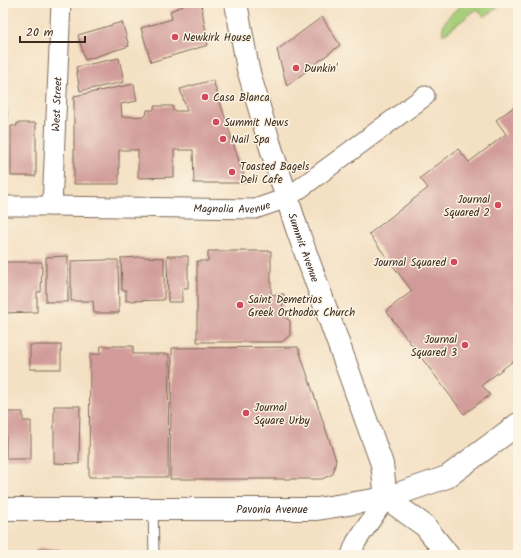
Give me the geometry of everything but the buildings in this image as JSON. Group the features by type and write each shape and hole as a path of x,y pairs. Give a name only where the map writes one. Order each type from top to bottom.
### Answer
{"main road":[{"name":"Summit Avenue","path":"236,3 248,69 270,145 300,237 382,464 386,498"},
{"name":"Pavonia Avenue","path":"3,509 317,509 386,498 447,477 518,424"},
{"path":"386,498 425,526 448,555"}],"street":[{"name":"West Street","path":"52,206 61,3"},
{"name":"Magnolia Avenue","path":"3,206 255,209 288,198 425,96"},
{"path":"351,555 356,542 386,498"}],"lane":[{"path":"153,509 154,555"}],"green space":[{"path":"465,3 504,3 484,17 477,9 443,35 446,20 452,13"}],"place":[{"name":"Newkirk House","path":"175,37"},
{"name":"Dunkin'","path":"296,68"},
{"name":"Casa Blanca","path":"205,97"},
{"name":"Summit News","path":"216,122"},
{"name":"Nail Spa","path":"223,139"},
{"name":"Toasted Bagels Deli Cafe","path":"232,172"},
{"name":"Journal Squared 2","path":"498,205"},
{"name":"Journal Squared","path":"454,262"},
{"name":"Saint Demetrios Greek Orthodox Church","path":"240,305"},
{"name":"Journal Squared 3","path":"465,345"},
{"name":"Journal Square Urby","path":"246,413"}]}
